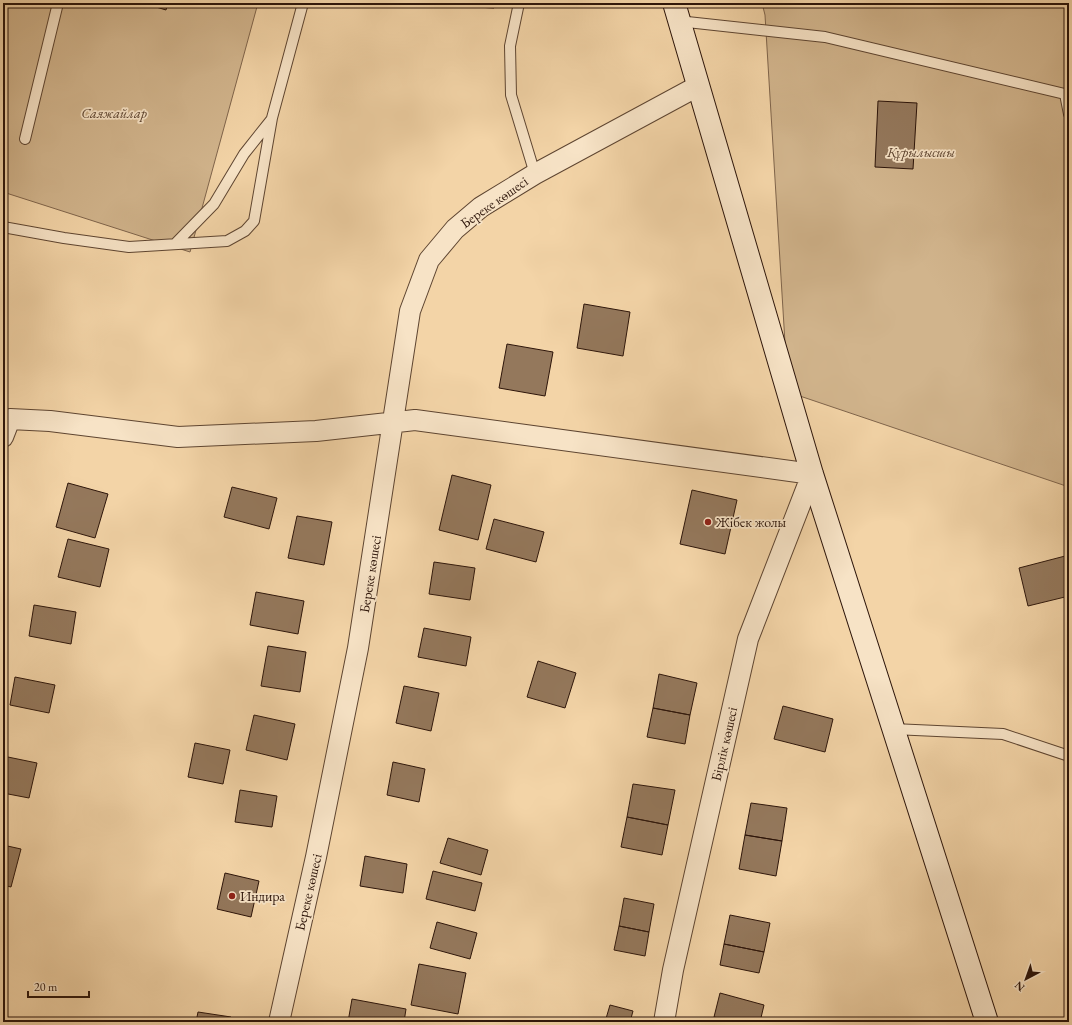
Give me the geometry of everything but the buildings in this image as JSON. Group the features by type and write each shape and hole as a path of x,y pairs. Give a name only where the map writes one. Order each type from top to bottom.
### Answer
{"main road":[{"path":"676,12 812,474 987,1022"}],"street":[{"name":"Береке көшесі","path":"278,1022 316,857 358,648 410,311 429,260 455,229 482,207 535,174 698,86"},
{"path":"5,425 50,421 178,438 316,431 415,420 812,474"},
{"name":"Бірлік көшесі","path":"664,1022 674,970 748,639 812,474"}],"lane":[{"path":"25,139 58,3"},
{"path":"3,227 64,238 128,247 227,241 245,231 254,222 272,118 303,3"},
{"path":"519,3 510,46 511,95 535,174"},
{"path":"676,12 825,37 1067,94 1069,114"},
{"path":"175,244 214,204 244,154 272,118"},
{"path":"893,729 1003,734 1069,756"}],"green space":[{"name":"Саяжайлар","path":"3,3 258,3 190,252 3,192"},
{"name":"Құрылысшы","path":"762,3 1069,3 1069,487 788,392 765,15"}],"place":[{"name":"Жібек жолы","path":"708,522"},
{"name":"Индира","path":"232,896"}]}
